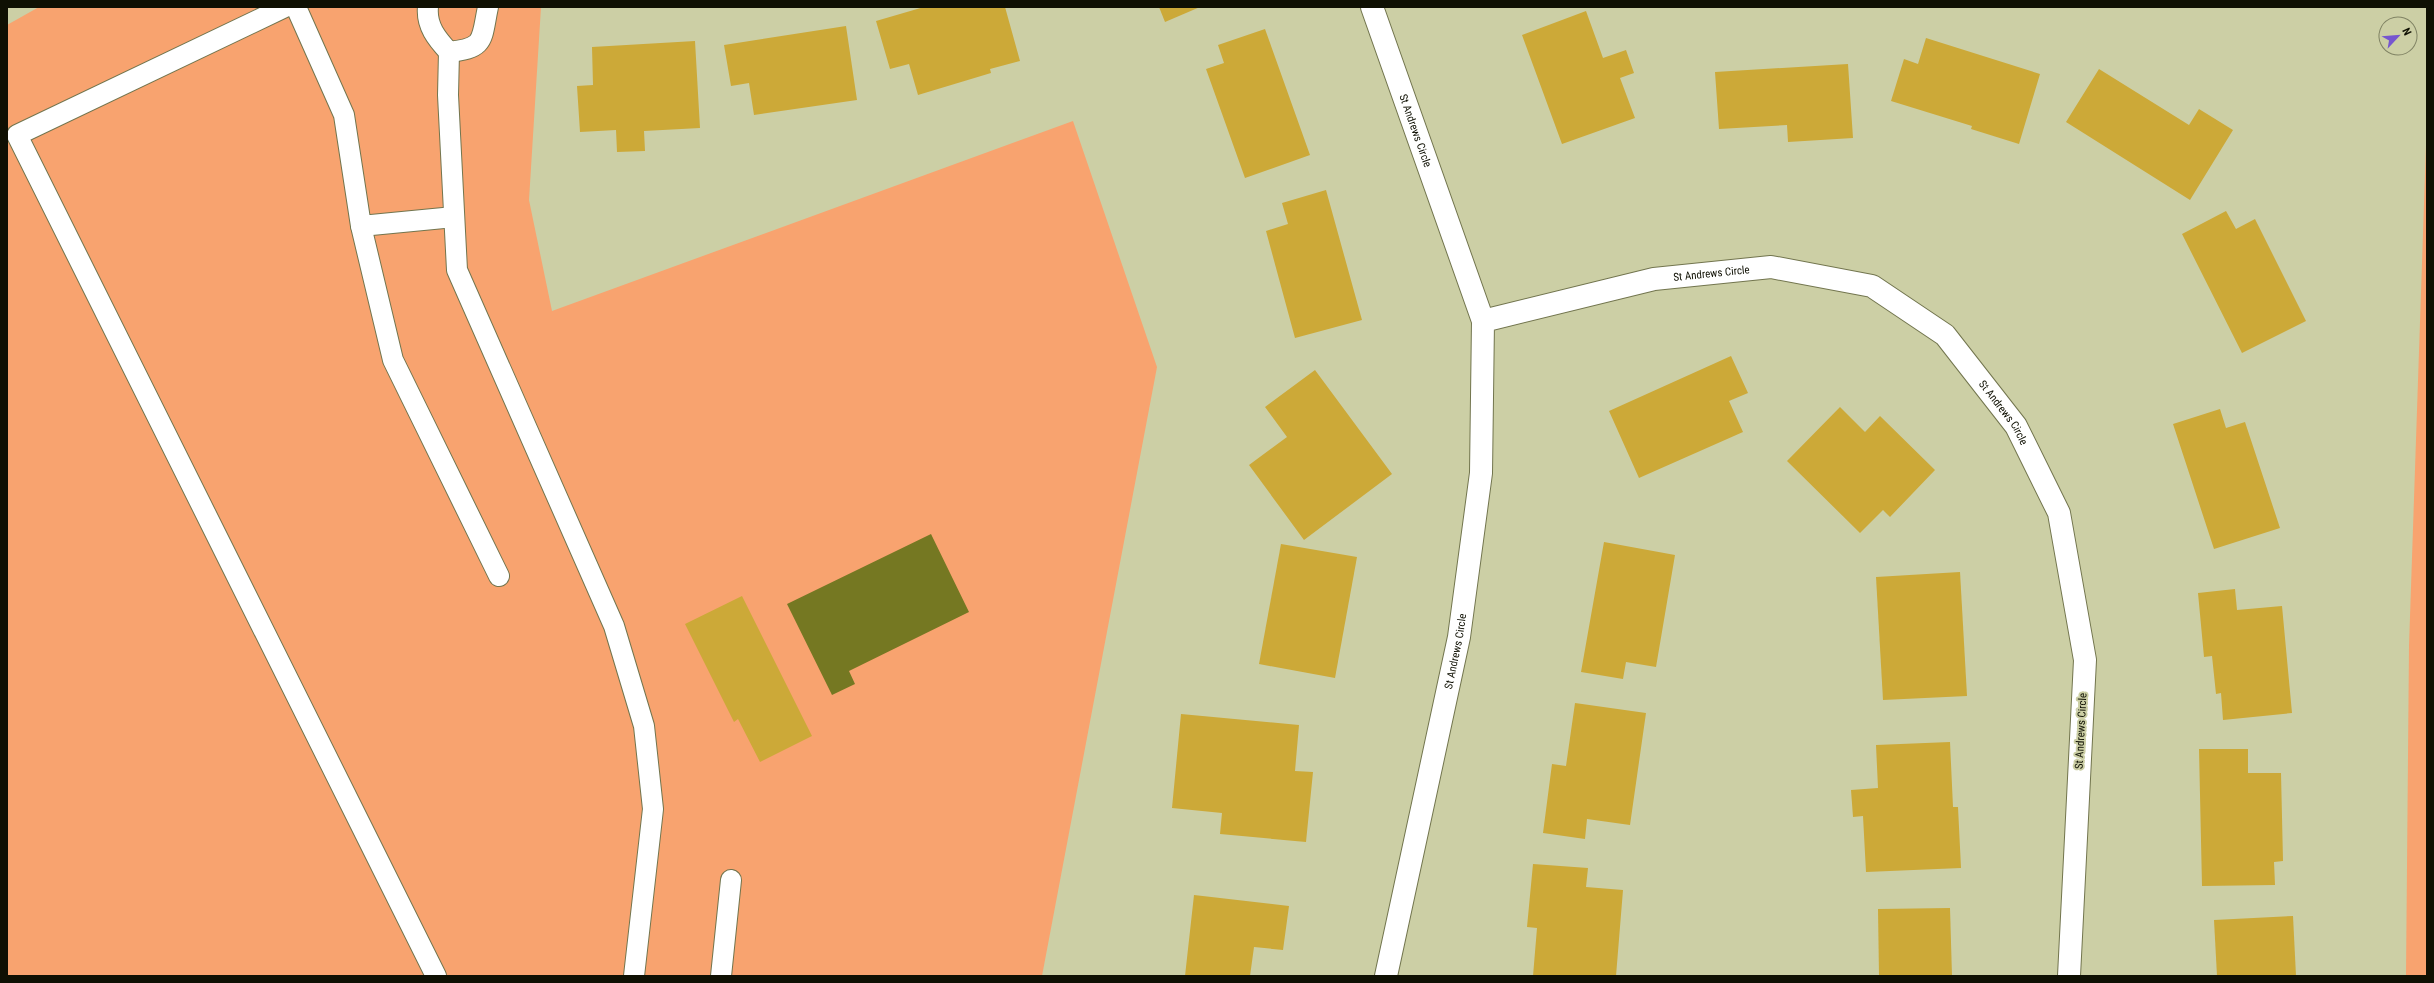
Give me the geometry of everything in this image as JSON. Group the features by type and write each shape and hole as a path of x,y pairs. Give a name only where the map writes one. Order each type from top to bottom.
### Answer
{"street":[{"name":"St Andrews Circle","path":"1372,7 1483,321 1481,473 1458,637 1386,976"},
{"name":"St Andrews Circle","path":"1483,321 1654,279 1771,267 1872,286 1945,335 2016,426 2059,513 2085,660 2069,976"}],"lane":[{"path":"285,7 17,135 436,976"},
{"path":"296,7 344,115 361,226 393,360 499,576"},
{"path":"428,7 427,14 434,36 449,52 448,95 457,270 614,626 644,726 653,809 634,976"},
{"path":"449,52 470,50 482,39 488,7"},
{"path":"361,226 454,216"},
{"path":"721,976 732,880"}],"shaded area":[{"path":"39,7 541,7 529,200 552,311 1073,121 1157,367 1042,976 7,976 7,25"},
{"path":"2427,116 2427,976 2406,976 2409,646"},
{"path":"931,534 969,612 849,671 855,684 832,695 787,604"}],"building":[{"path":"924,7 1005,7 1020,61 990,69 991,73 918,95 909,64 890,69 876,21"},
{"path":"1159,7 1200,7 1165,22"},
{"path":"1586,11 1603,58 1626,50 1634,73 1620,78 1635,118 1562,144 1522,35"},
{"path":"846,26 857,100 754,115 749,83 731,86 724,45"},
{"path":"1265,29 1310,155 1245,178 1206,69 1224,63 1218,45"},
{"path":"1926,38 2040,74 2019,144 1971,129 1972,126 1891,101 1904,59 1918,64"},
{"path":"695,41 700,128 644,131 645,151 617,152 616,130 580,132 577,86 593,85 592,47"},
{"path":"1848,64 1853,138 1788,142 1787,125 1719,129 1715,72"},
{"path":"2099,69 2189,125 2199,109 2233,130 2190,200 2066,122"},
{"path":"1326,190 1362,320 1295,338 1266,231 1288,224 1282,203"},
{"path":"2226,211 2236,229 2255,219 2306,321 2242,353 2182,234"},
{"path":"1731,356 1748,393 1729,401 1743,432 1639,478 1609,411"},
{"path":"1315,370 1392,474 1304,540 1249,465 1287,437 1265,407"},
{"path":"1840,407 1865,432 1880,416 1935,470 1890,517 1883,510 1860,533 1787,461"},
{"path":"2220,409 2226,428 2245,422 2280,528 2214,549 2173,424"},
{"path":"1604,542 1675,555 1656,667 1626,662 1623,679 1581,672"},
{"path":"1281,544 1357,557 1335,678 1259,664"},
{"path":"1960,572 1967,696 1883,700 1876,577"},
{"path":"2235,589 2237,610 2282,606 2292,713 2223,720 2221,693 2216,694 2212,656 2204,657 2198,593"},
{"path":"742,596 812,736 760,762 738,719 734,722 685,624"},
{"path":"1575,703 1646,713 1630,825 1587,819 1585,839 1543,833 1552,764 1566,766"},
{"path":"1181,714 1299,725 1295,771 1313,772 1306,842 1220,834 1222,813 1172,808"},
{"path":"1950,742 1953,807 1958,807 1961,868 1866,872 1863,816 1853,817 1851,790 1878,788 1876,745"},
{"path":"2199,749 2248,749 2248,773 2281,773 2283,861 2274,862 2275,885 2202,886"},
{"path":"1533,864 1588,868 1586,887 1623,890 1616,976 1533,976 1537,928 1527,927"},
{"path":"1194,895 1289,906 1283,950 1254,947 1250,976 1185,976"},
{"path":"1950,908 1952,976 1879,976 1878,909"},
{"path":"2293,916 2296,976 2217,976 2214,920"}]}
